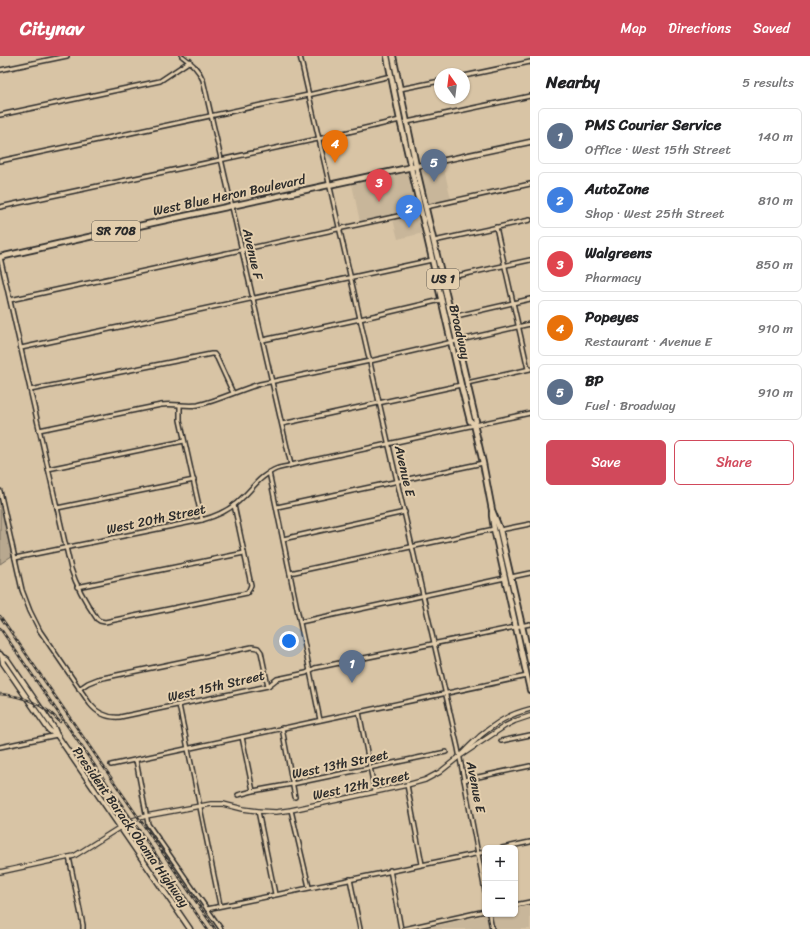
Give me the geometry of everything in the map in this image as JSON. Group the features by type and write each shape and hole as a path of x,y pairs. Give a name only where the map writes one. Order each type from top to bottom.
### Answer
{"main road":[{"name":"Broadway","path":"387,56 400,120 461,385 470,421 474,424"},
{"path":"387,56 390,61 395,85 400,89"},
{"name":"Broadway","path":"393,56 426,207 476,421 474,424 492,510 494,529 530,690"},
{"path":"417,166 530,142"},
{"name":"West Blue Heron Boulevard","path":"0,257 417,166"},
{"name":"Broadway","path":"492,510 500,530 530,661"},
{"name":"President Barack Obama Highway","path":"1,655 3,663 49,730 56,735 190,929"}],"street":[{"path":"0,70 67,56"},
{"name":"Avenue F","path":"182,56 195,66 201,75 291,464"},
{"name":"Avenue E","path":"300,56 460,756 483,881"},
{"path":"0,115 160,81 190,62"},
{"path":"470,75 530,62"},
{"path":"0,162 391,76"},
{"path":"400,89 434,81"},
{"path":"407,122 530,96"},
{"path":"0,207 400,120"},
{"path":"426,207 530,184"},
{"path":"10,300 421,211"},
{"path":"434,241 530,220"},
{"path":"467,383 529,369 512,303 496,227"},
{"path":"0,257 71,569 77,587 97,619 102,622 244,594 250,590 234,505"},
{"path":"21,348 432,260"},
{"path":"443,279 530,260"},
{"path":"452,317 530,299"},
{"path":"263,340 441,300"},
{"path":"39,430 161,405 198,405 249,387 272,381 370,361 530,324"},
{"path":"30,390 214,354 233,393"},
{"path":"282,424 461,385"},
{"path":"180,405 180,420 184,441 202,520"},
{"name":"West 20th Street","path":"15,558 202,520 219,514 234,505 269,472 291,464 530,413"},
{"path":"48,469 184,441"},
{"path":"277,507 483,463"},
{"path":"269,472 311,670 320,720"},
{"path":"57,508 194,480"},
{"path":"0,491 22,590 30,611 43,636 79,689 98,679 252,647 258,648 261,652 268,686"},
{"path":"284,539 405,512"},
{"path":"500,530 530,524"},
{"path":"290,573 494,529"},
{"path":"77,587 244,553"},
{"path":"511,577 530,573"},
{"path":"300,622 505,578"},
{"name":"West 15th Street","path":"79,689 92,706 101,714 110,717 120,717 268,686 277,679 306,673 315,668 530,624"},
{"path":"111,765 527,676"},
{"path":"179,705 220,905"},
{"name":"West 12th Street","path":"460,756 468,747 498,722 514,714 530,709"},
{"path":"360,712 375,792"},
{"name":"West 12th Street","path":"258,811 276,812 292,810 417,783 440,772 460,756 506,726 530,716"},
{"path":"282,728 295,797"},
{"path":"0,747 56,735"},
{"path":"501,741 530,735"},
{"path":"242,737 253,791"},
{"name":"West 13th Street","path":"238,794 446,752"},
{"path":"136,760 148,824 221,929"},
{"path":"464,780 530,766"},
{"path":"407,785 422,864"},
{"path":"0,872 69,857 79,853 130,821 146,816 200,805 223,804 258,811 275,894"},
{"path":"292,810 309,887"},
{"path":"516,845 530,842"},
{"path":"207,909 220,905 390,870 482,852"},
{"path":"69,857 83,929"},
{"path":"390,870 402,929 482,912"},
{"path":"350,879 360,929"},
{"path":"518,904 530,902"},
{"path":"490,917 492,929"}],"shaded area":[{"path":"443,165 451,199 417,207 423,233 398,239 392,215 360,222 352,184"},
{"path":"0,501 13,555 0,564"},
{"path":"530,906 530,929 420,929 482,916 518,917 518,908"}],"railway":[{"path":"0,616 215,929"},
{"path":"0,628 207,929"},
{"path":"0,694 33,702 47,710 60,722"}],"place":[{"name":"Popeyes","path":"335,163"},
{"name":"BP","path":"434,182"},
{"name":"Walgreens","path":"379,202"},
{"name":"AutoZone","path":"409,228"},
{"name":"PMS Courier Service","path":"352,683"}]}
